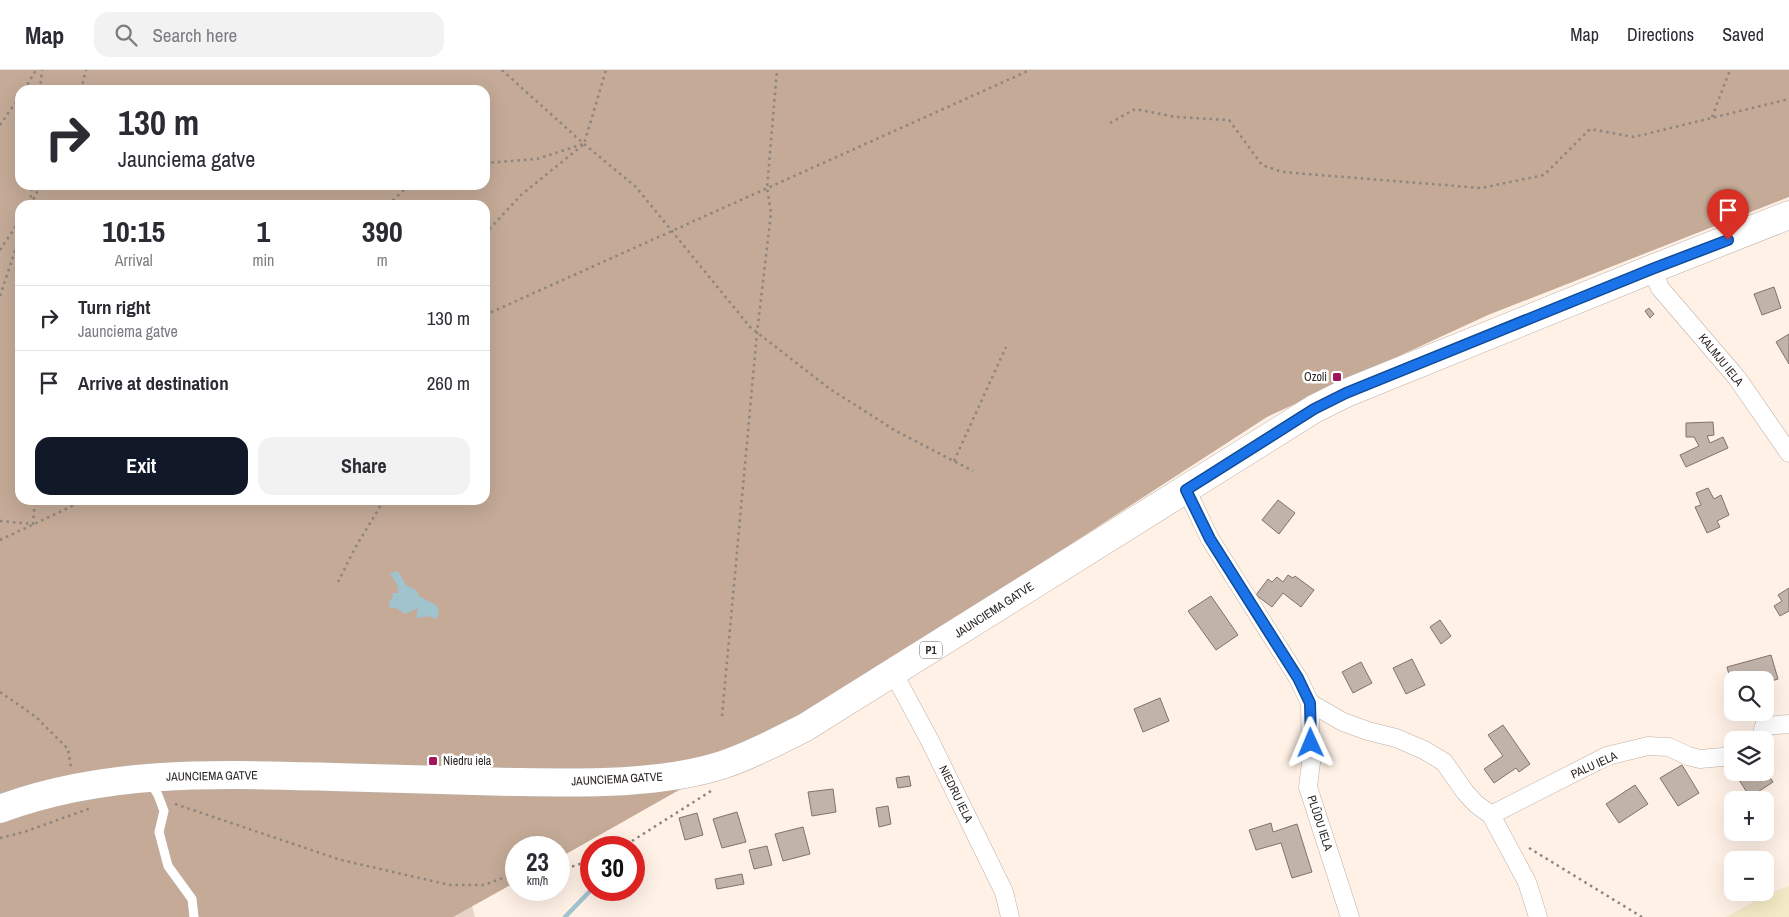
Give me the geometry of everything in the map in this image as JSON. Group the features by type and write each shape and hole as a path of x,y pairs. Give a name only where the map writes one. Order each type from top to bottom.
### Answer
{"main road":[{"name":"JAUNCIEMA GATVE","path":"0,809 84,798 110,782 154,788 199,774 557,782 665,777 722,765 804,728 894,674 1314,409 1346,393 1789,215"}],"street":[{"name":"KALMJU IELA","path":"1652,269 1660,288 1737,378 1789,453"},
{"name":"PLŪDU IELA","path":"1186,490 1210,539 1298,678 1310,703 1311,762 1308,787 1350,917"},
{"name":"NIEDRU IELA","path":"894,674 930,741 1004,892 1010,917"},
{"path":"1310,703 1344,722 1368,731 1396,738 1424,750 1444,762 1465,792 1476,804 1491,815 1527,882 1538,917"},
{"path":"1763,731 1764,726 1789,724"},
{"name":"PALU IELA","path":"1491,815 1607,756 1648,746 1669,747 1688,756 1700,759 1724,755"}],"lane":[{"path":"154,788 164,811 159,832 168,866 192,899 194,917"}],"path":[{"path":"27,85 36,70"},
{"path":"40,85 42,70"},
{"path":"82,85 86,70"},
{"path":"502,70 584,144 636,187 750,328 830,389 896,431 974,471"},
{"path":"490,229 521,195 584,144 606,70"},
{"path":"722,716 757,333 772,213 767,188 777,70"},
{"path":"490,313 1030,70"},
{"path":"1712,117 1730,70"},
{"path":"1110,123 1135,109 1176,117 1229,120 1262,165 1282,172 1481,188 1544,175 1590,129 1634,137 1789,99"},
{"path":"0,125 15,103"},
{"path":"490,163 537,159 584,144"},
{"path":"393,200 404,190"},
{"path":"0,250 15,228"},
{"path":"0,296 15,251"},
{"path":"954,461 1006,347"},
{"path":"33,524 34,505"},
{"path":"0,540 74,505"},
{"path":"338,582 354,548 381,505"},
{"path":"0,521 33,524"},
{"path":"0,692 36,717 68,749 84,798 24,832 0,838"},
{"path":"154,788 341,860 450,885 484,885 505,877"},
{"path":"640,836 713,790"},
{"path":"1501,833 1556,864 1642,917"}],"shaded area":[{"path":"0,70 1789,70 1789,197 1488,315 1267,417 778,734 598,836 580,836 580,846 570,852 570,836 505,836 505,888 453,917 0,917"},
{"path":"471,902 475,917 447,917"}],"sand":[{"path":"1789,886 1789,917 1726,917 1755,901 1774,901 1774,892"}],"water":[{"path":"398,571 406,585 416,590 419,596 436,605 439,611 437,619 427,616 416,617 418,608 405,614 396,608 389,608 393,597 392,593 398,593 398,587 390,573"}],"building":[{"path":"1774,287 1781,308 1762,315 1754,294"},
{"path":"1649,308 1654,314 1650,318 1645,311"},
{"path":"1789,334 1789,364 1776,342"},
{"path":"1713,422 1714,435 1707,436 1710,443 1723,437 1728,448 1686,467 1680,455 1699,446 1694,437 1686,437 1686,423"},
{"path":"1708,488 1714,499 1721,495 1729,515 1717,521 1720,527 1707,533 1695,507 1701,505 1696,493"},
{"path":"1278,500 1295,513 1279,534 1262,520"},
{"path":"1288,575 1293,578 1295,576 1314,590 1301,607 1283,593 1272,607 1256,595 1268,579 1272,582 1277,577 1283,582"},
{"path":"1789,588 1789,611 1780,616 1774,606 1782,601 1778,595"},
{"path":"1211,596 1238,635 1216,650 1188,611"},
{"path":"1440,620 1451,636 1441,644 1430,627"},
{"path":"1771,655 1778,679 1774,680 1774,671 1728,671 1727,667"},
{"path":"1412,659 1425,685 1406,694 1393,668"},
{"path":"1361,662 1372,683 1353,693 1342,672"},
{"path":"1160,698 1169,721 1143,732 1134,709"},
{"path":"1503,725 1530,764 1519,772 1516,768 1494,783 1484,769 1503,756 1488,735"},
{"path":"1682,765 1699,793 1678,806 1660,778"},
{"path":"909,776 911,786 898,788 896,778"},
{"path":"1740,781 1773,782 1759,791 1746,791"},
{"path":"1635,785 1648,804 1619,823 1606,804"},
{"path":"833,789 836,812 812,816 808,792"},
{"path":"888,806 891,824 879,827 876,808"},
{"path":"737,812 746,842 722,848 713,819"},
{"path":"697,813 703,835 685,840 679,818"},
{"path":"1271,823 1273,832 1297,824 1312,872 1292,878 1281,843 1256,850 1249,830"},
{"path":"803,827 810,854 783,861 775,834"},
{"path":"767,846 772,865 754,869 749,850"},
{"path":"742,874 744,884 717,889 715,879"}],"waterway":[{"path":"565,917 580,901"}],"place":[{"name":"Ozoli","path":"1337,377"},
{"name":"Niedru iela","path":"433,761"}],"route":[{"path":"1311,743 1310,703 1298,678 1210,539 1186,490 1314,409 1346,393 1728,240"}]}
